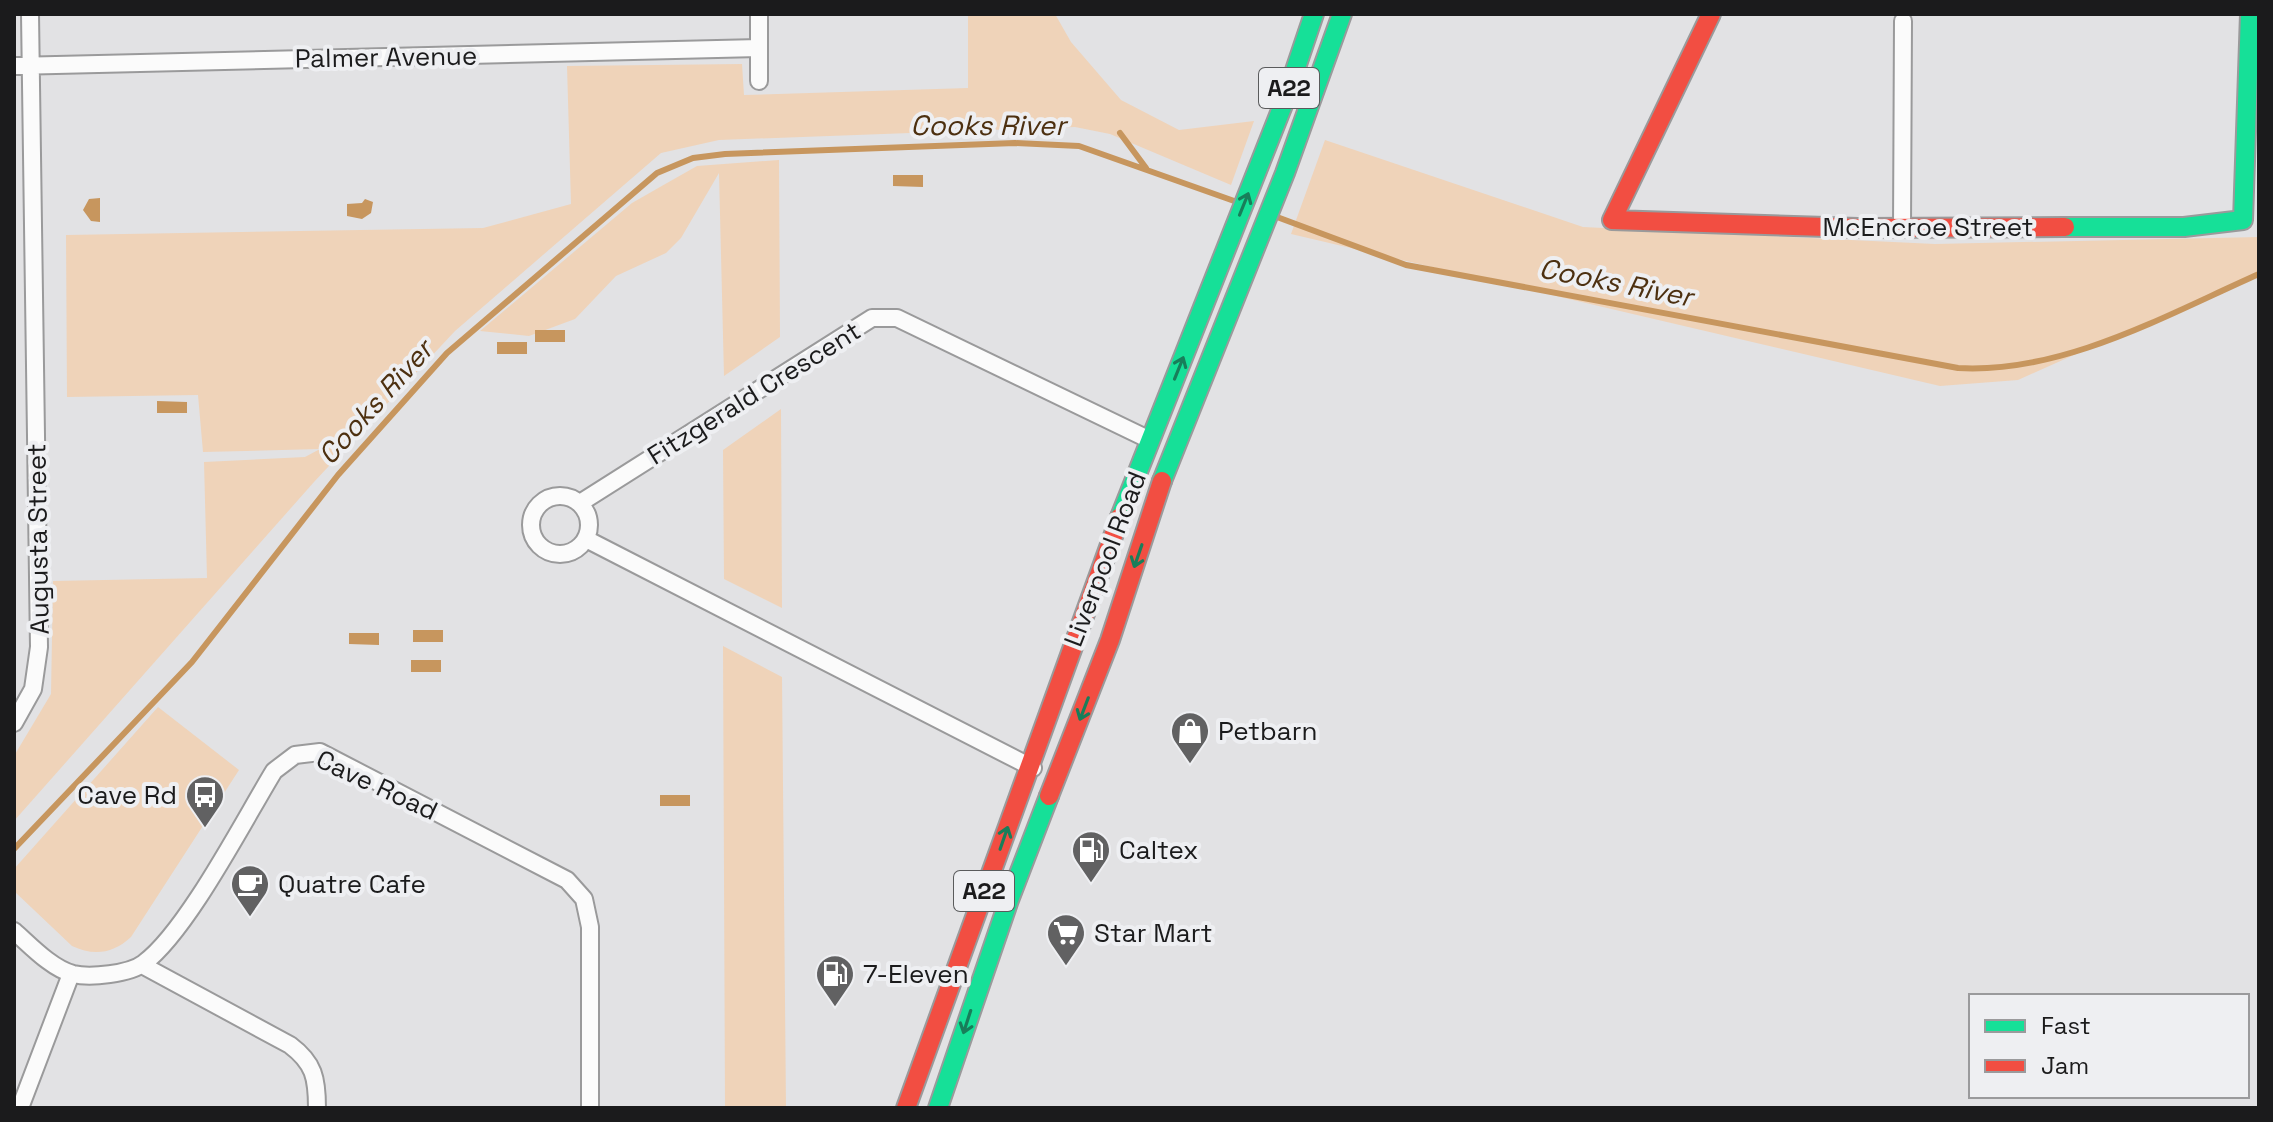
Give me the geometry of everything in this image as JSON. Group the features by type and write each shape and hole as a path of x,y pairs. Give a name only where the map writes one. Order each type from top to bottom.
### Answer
{"main road":[{"name":"Liverpool Road","path":"906,1108 1150,440 1262,161 1314,14"},
{"name":"Liverpool Road","path":"938,1108 1009,900 1110,640 1166,470 1285,173 1342,14"},
{"name":"McEncroe Street","path":"1711,14 1612,220 1902,228 2184,227 2243,220 2250,14"}],"street":[{"name":"Augusta Street","path":"14,723 33,689 39,647 22,66 30,14"},
{"path":"759,14 759,81"},
{"path":"1902,228 1903,21"},
{"name":"Palmer Avenue","path":"22,66 759,48"},
{"name":"Fitzgerald Crescent","path":"580,503 872,318 897,318 1150,440"},
{"path":"559,496 580,503 589,520 586,539 579,548 558,555 547,552 533,536 533,514 539,504 559,496"},
{"path":"586,539 1058,778"},
{"name":"Cave Road","path":"142,965 168,941 274,771 295,755 320,752 567,880 584,899 590,927 590,1108"},
{"path":"14,931 39,953 71,974 109,973 142,965 290,1045 308,1058 315,1072 317,1108"},
{"path":"20,1108 71,974"}],"shaded area":[{"path":"968,14 1055,14 1071,42 1121,100 1179,130 1254,121 1231,185 1110,134 1075,127 719,140 661,153 455,331 314,482 14,821 14,756 51,694 53,581 207,578 204,462 305,457 320,449 203,452 198,395 67,397 66,235 483,228 571,204 567,66 742,64 744,95 968,88"},
{"path":"1325,140 1583,227 1935,244 2259,237 2259,272 2018,380 1940,386 1291,234"},
{"path":"779,160 780,337 724,376 719,173 681,238 666,253 616,276 575,319 529,336 480,331 632,203 697,166"},
{"path":"893,175 923,175 923,187 893,186"},
{"path":"100,198 100,222 91,221 83,210 89,199"},
{"path":"365,199 373,202 371,213 362,219 347,216 347,204 362,203"},
{"path":"535,330 565,330 565,342 535,342"},
{"path":"497,342 527,342 527,354 497,354"},
{"path":"157,401 187,402 187,413 157,413"},
{"path":"781,409 782,608 724,579 723,450"},
{"path":"413,630 443,630 443,642 413,642"},
{"path":"349,633 379,633 379,645 349,644"},
{"path":"723,646 782,677 786,1108 725,1108"},
{"path":"411,660 441,660 441,672 411,672"},
{"path":"158,707 239,770 131,937 103,952 80,949 72,946 14,891 14,869"},
{"path":"660,795 690,795 690,806 660,806"}],"waterway":[{"path":"1120,133 1146,168"},
{"name":"Cooks River","path":"14,849 192,662 338,475 447,353 657,173 693,158 725,154 1015,143 1079,146 1237,202"},
{"name":"Cooks River","path":"1277,217 1406,265 1958,368 2036,362 2075,352 2151,323 2259,274"}],"traffic: fast":[{"path":"1120,517 1285,100 1314,14"},
{"path":"1162,481 1285,173 1342,14"},
{"path":"2065,227 2184,227 2243,220 2250,14"},
{"path":"938,1108 1009,900 1049,796"}],"traffic: jam":[{"path":"1711,14 1612,220 1858,228 2065,227"},
{"path":"1049,796 1110,640 1162,481"},
{"path":"906,1108 1120,517"}],"place":[{"name":"Petbarn","path":"1190,765"},
{"name":"Cave Rd","path":"205,829"},
{"name":"Caltex","path":"1091,884"},
{"name":"Quatre Cafe","path":"250,918"},
{"name":"Star Mart","path":"1066,967"},
{"name":"7-Eleven","path":"835,1008"}]}
